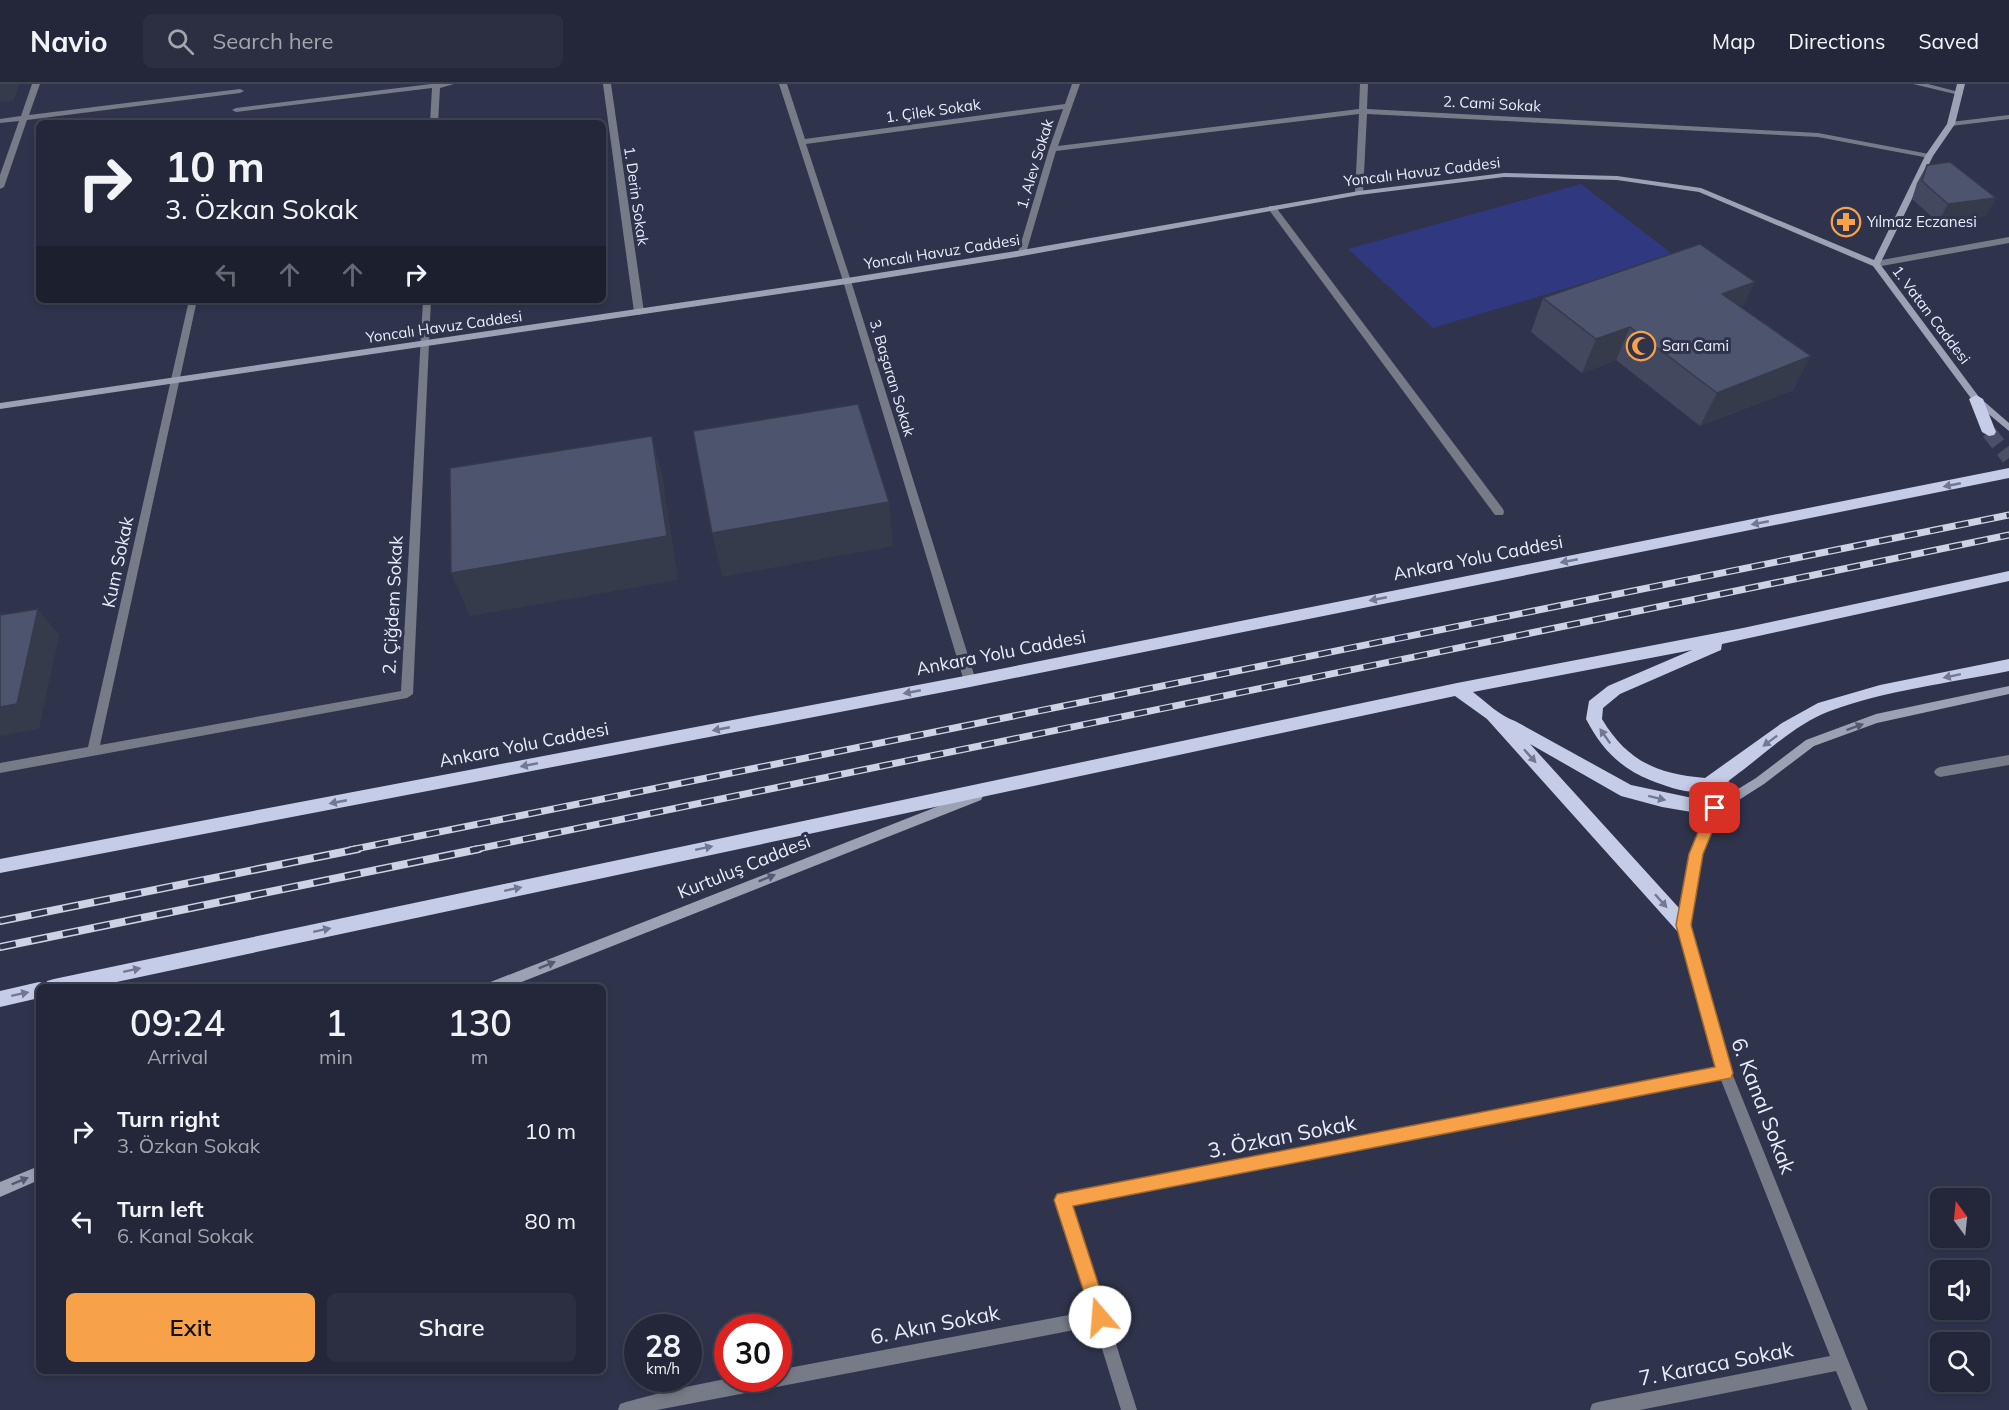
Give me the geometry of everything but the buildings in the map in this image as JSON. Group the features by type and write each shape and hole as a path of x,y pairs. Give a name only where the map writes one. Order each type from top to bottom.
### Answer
{"highway":[{"path":"1976,399 1989,432"},
{"name":"Ankara Yolu Caddesi","path":"0,867 970,681 2009,473"},
{"path":"68,984 1457,689 1743,634 2009,576"},
{"path":"1743,634 1614,690 1595,705 1594,719 1604,736 1622,757 1643,770 1673,782 1707,784 1725,774 1788,727 1824,707 1881,691 2009,665"},
{"path":"1457,689 1493,715 1627,791 1671,802 1715,808"},
{"path":"1493,715 1683,925"},
{"path":"0,999 36,991"}],"main road":[{"name":"1. Vatan Caddesi","path":"1960,89 1951,124 1929,156 1876,264 1976,399 2009,428"},
{"name":"Yoncalı Havuz Caddesi","path":"0,406 847,281 1022,253 1359,193 1504,175 1617,178 1701,190 1876,264"},
{"path":"1715,808 1760,781 1810,742 1876,719 2009,690"},
{"name":"6. Kanal Sokak","path":"1683,925 1696,854 1715,808 1725,774"},
{"name":"Kurtuluş Caddesi","path":"501,984 1010,783"},
{"path":"0,1190 36,1174"}],"street":[{"path":"0,187 36,84"},
{"path":"0,121 240,88 236,113 450,84"},
{"name":"1. Derin Sokak","path":"607,84 639,312"},
{"name":"3. Başaran Sokak","path":"783,84 847,281 970,681"},
{"name":"1. Alev Sokak","path":"1022,253 1053,149 1076,84"},
{"path":"1359,193 1364,84"},
{"path":"1917,84 1960,89"},
{"path":"434,120 436,85"},
{"name":"1. Çilek Sokak","path":"802,142 1067,106"},
{"name":"2. Cami Sokak","path":"1053,149 1363,111 1818,135 1929,156"},
{"path":"1951,124 2009,117"},
{"path":"1272,208 1499,512"},
{"path":"1876,264 2009,240"},
{"name":"Kum Sokak","path":"93,751 192,303"},
{"path":"425,343 427,303"},
{"name":"2. Çiğdem Sokak","path":"93,751 407,694 425,343"},
{"path":"0,768 93,751"},
{"path":"1940,772 2009,760"},
{"name":"6. Kanal Sokak","path":"1683,925 1725,1073 1860,1410"},
{"name":"3. Özkan Sokak","path":"1129,1410 1063,1200 1725,1073"},
{"name":"6. Akın Sokak","path":"792,1375 1100,1317"},
{"name":"7. Karaca Sokak","path":"1598,1410 1842,1362"},
{"name":"6. Akın Sokak","path":"626,1410 714,1390"}],"shaded area":[{"path":"1581,184 1675,256 1433,328 1348,249"}],"tunnel":[{"path":"1989,432 2009,458"}],"railway":[{"path":"350,850 2009,515"},
{"path":"472,850 2009,535"},
{"path":"0,921 358,849"},
{"path":"0,947 479,849"}],"place":[{"name":"Yılmaz Eczanesi","path":"1846,222"},
{"name":"Sarı Cami","path":"1641,346"}],"route":[{"path":"1100,1317 1063,1200 1725,1073 1683,925 1696,854 1715,808"}]}
